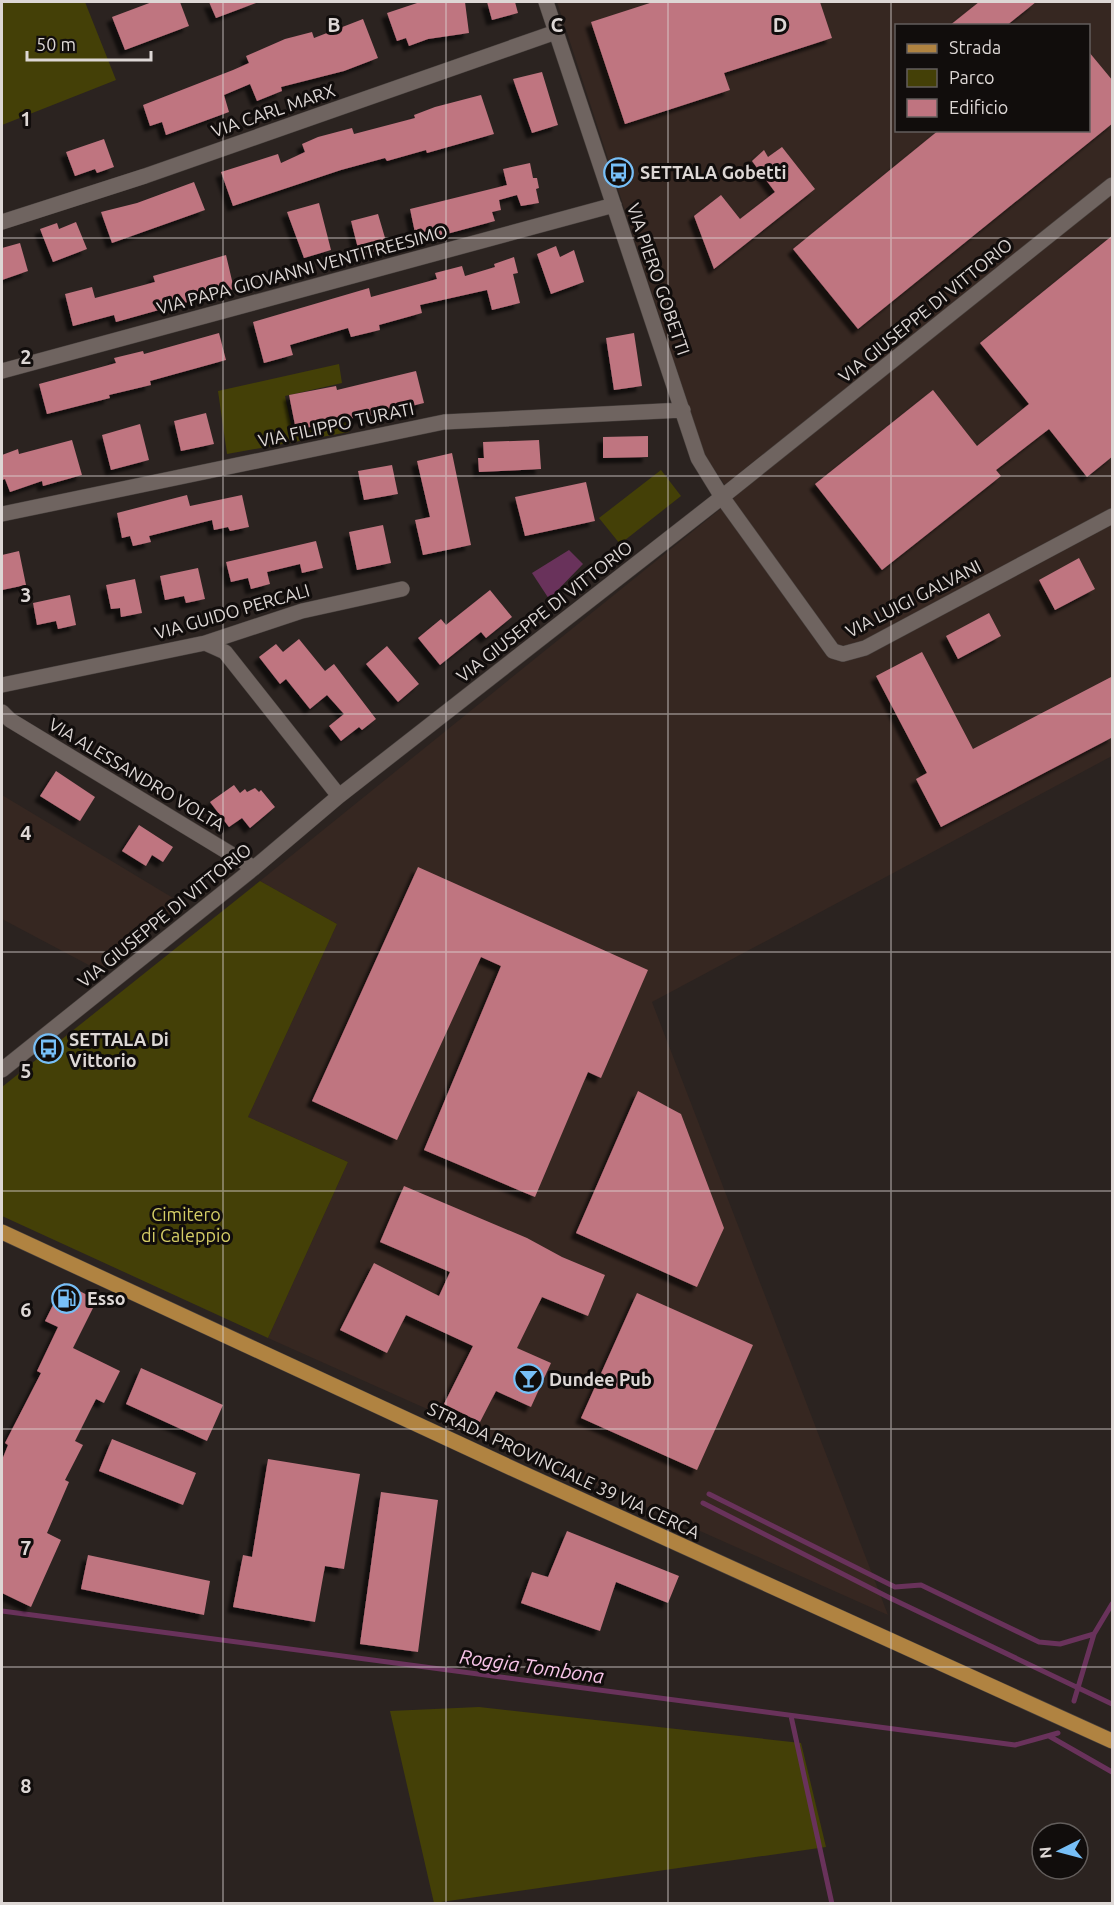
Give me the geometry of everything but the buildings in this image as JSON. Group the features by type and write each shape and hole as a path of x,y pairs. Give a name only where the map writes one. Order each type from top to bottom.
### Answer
{"main road":[{"name":"STRADA PROVINCIALE 39 VIA CERCA","path":"2,1232 520,1472 1113,1741"}],"street":[{"name":"VIA PIERO GOBETTI","path":"546,2 698,458 722,497"},
{"name":"VIA CARL MARX","path":"2,222 145,176 556,32"},
{"name":"VIA GIUSEPPE DI VITTORIO","path":"2,1070 254,868 339,796 722,497 1113,185"},
{"name":"VIA PAPA GIOVANNI VENTITREESIMO","path":"2,371 614,205"},
{"name":"VIA FILIPPO TURATI","path":"2,514 444,422 683,410"},
{"name":"VIA LUIGI GALVANI","path":"722,497 825,642 833,651 843,654 865,648 1113,516"},
{"name":"VIA GUIDO PERCALI","path":"2,685 205,643 302,611 402,589"},
{"path":"205,643 225,652 339,796"},
{"name":"VIA ALESSANDRO VOLTA","path":"2,712 10,720 254,868"}],"shaded area":[{"path":"557,2 1112,2 1112,756 652,1002 888,1615 268,1338 348,1162 248,1117 337,924 260,881 734,498 705,456"},
{"path":"569,550 583,564 549,599 532,573"},
{"path":"2,795 183,904 100,971 2,919"}],"green space":[{"path":"2,2 85,2 116,80 2,125"},
{"path":"339,364 342,383 285,396 293,433 350,421 349,432 227,454 218,391"},
{"path":"661,470 681,496 620,544 599,518"},
{"name":"Cimitero di Caleppio","path":"260,881 337,924 248,1117 348,1162 268,1338 2,1216 2,1087"},
{"path":"479,1707 801,1743 826,1847 434,1903 390,1711"}],"waterway":[{"path":"709,1494 895,1587 921,1585 1039,1642 1060,1644 1094,1634"},
{"path":"703,1503 890,1598 1112,1704"},
{"name":"Roggia Tombona","path":"1074,1701 1094,1634 1112,1604"},
{"name":"Roggia Tombona","path":"2,1611 1015,1745 1058,1733"},
{"path":"791,1716 832,1904"},
{"path":"1049,1736 1112,1772"}],"place":[{"name":"SETTALA Gobetti","path":"619,172"},
{"name":"SETTALA Di Vittorio","path":"48,1049"},
{"name":"Esso","path":"66,1298"},
{"name":"Dundee Pub","path":"528,1379"}]}
